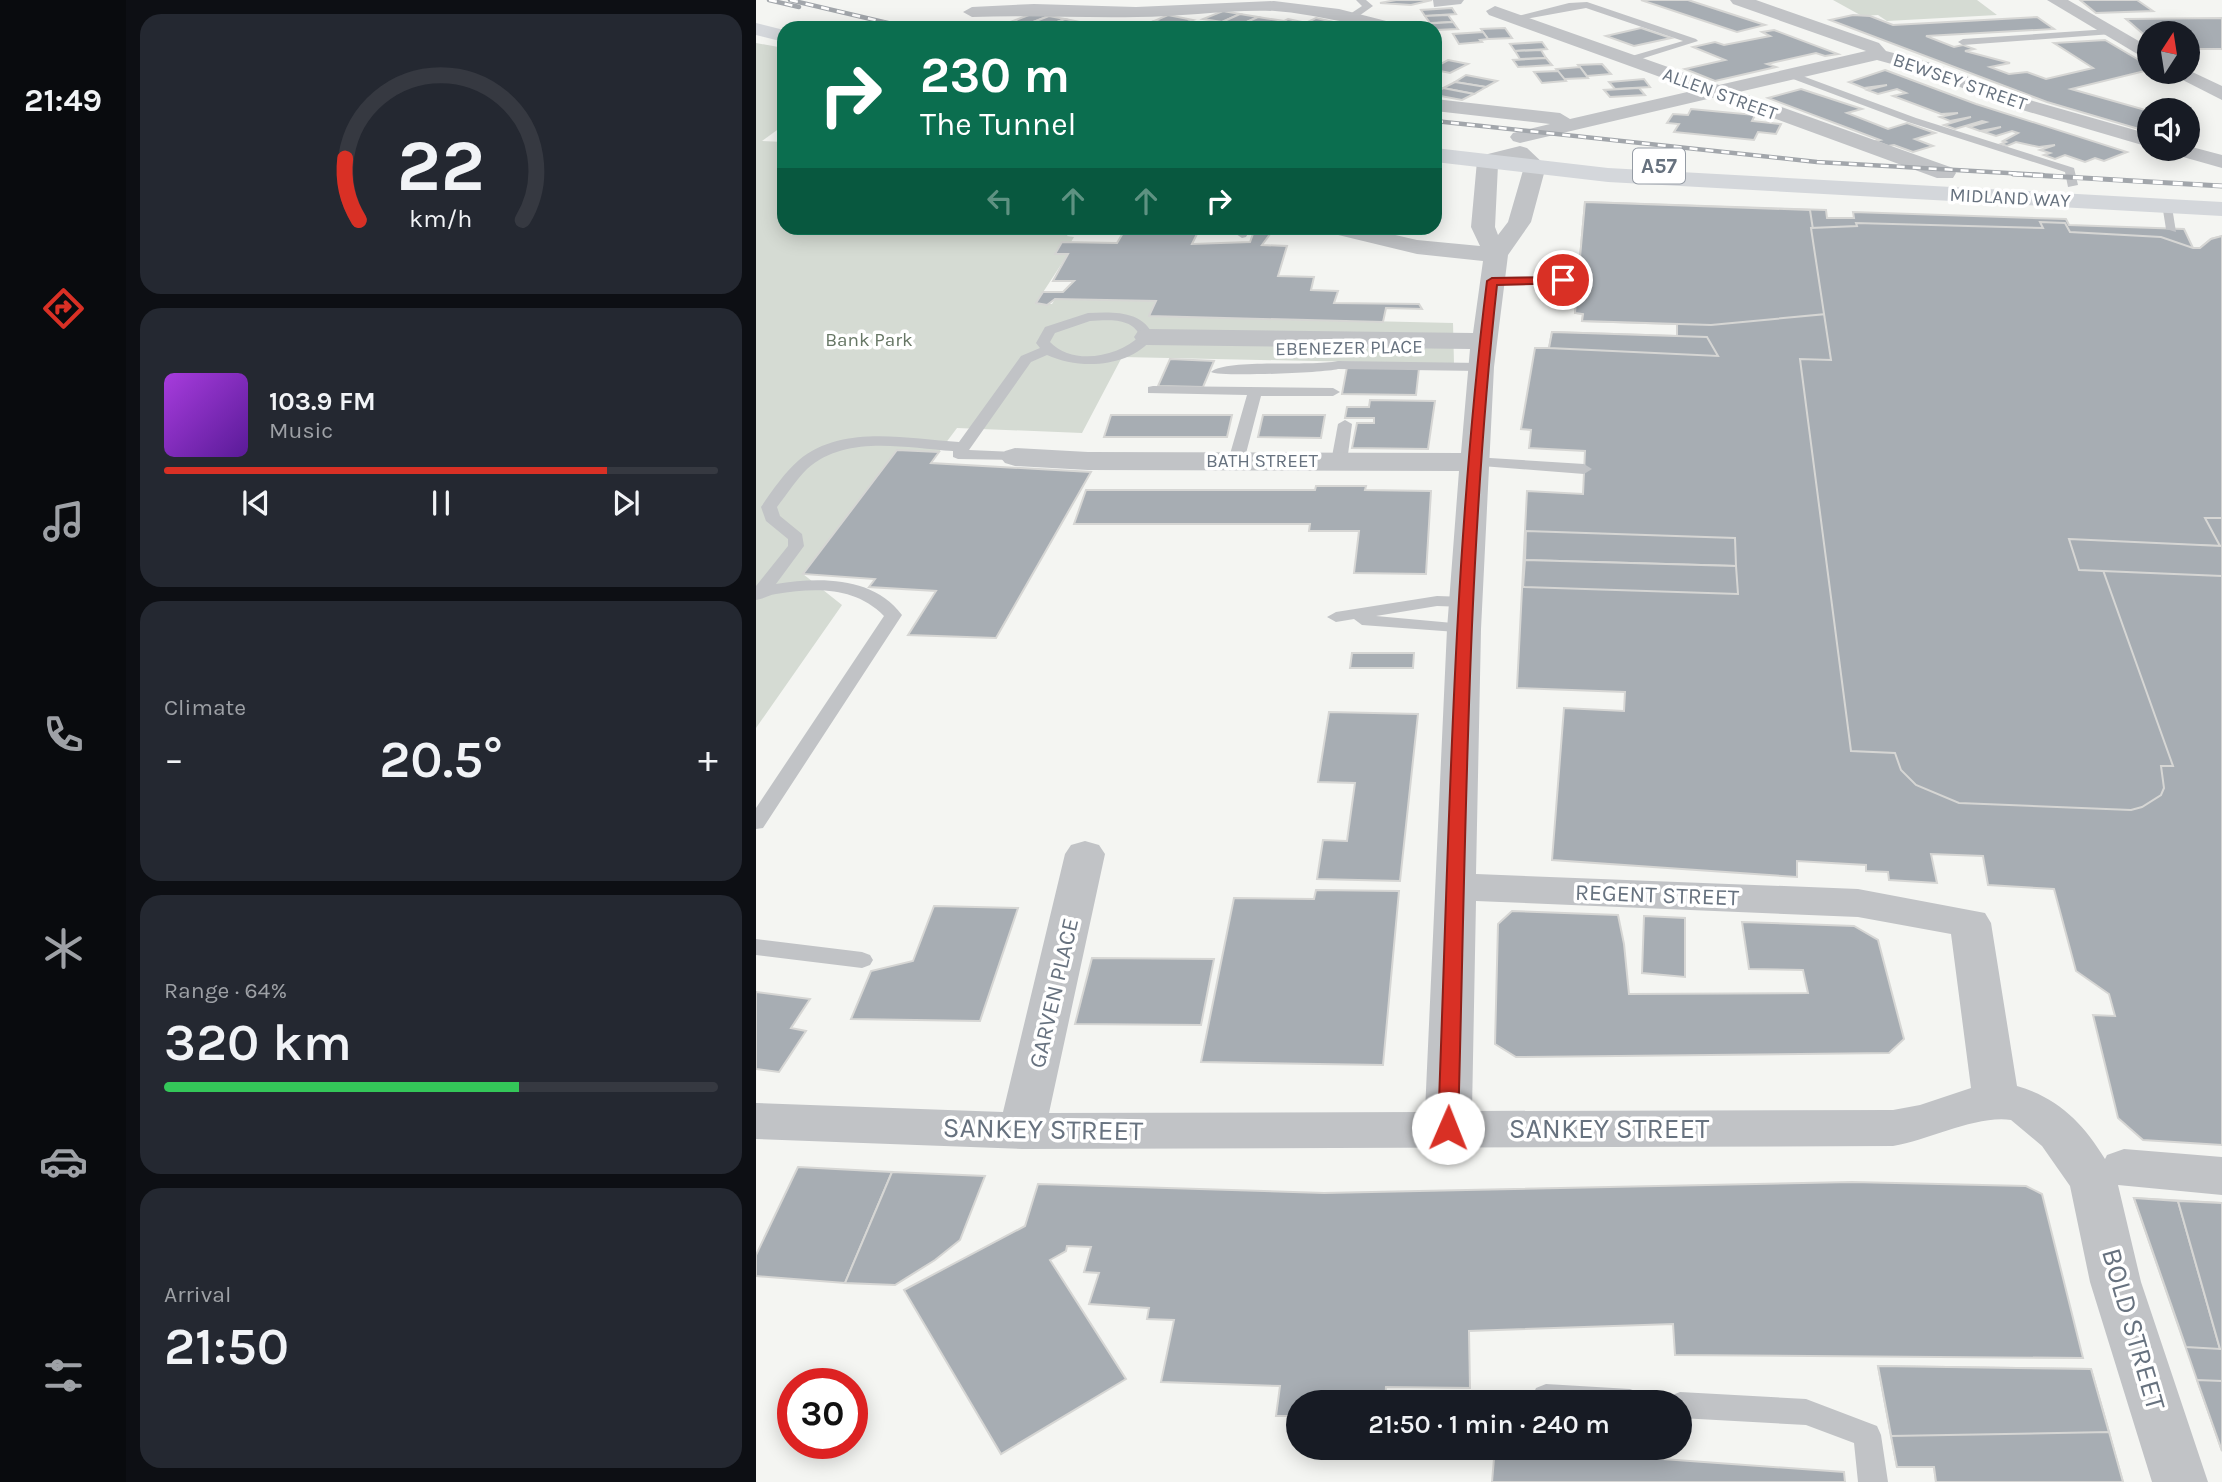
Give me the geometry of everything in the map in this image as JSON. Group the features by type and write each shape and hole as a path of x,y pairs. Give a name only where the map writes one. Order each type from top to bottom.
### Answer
{"highway":[{"path":"756,31 777,35"},
{"name":"MIDLAND WAY","path":"1442,143 1525,152 1650,177 1797,183 2169,218 2222,209"},
{"name":"MIDLAND WAY","path":"1442,156 1488,162 1525,152"}],"street":[{"name":"ALLEN STREET","path":"1466,0 1712,92 1945,173"},
{"name":"BEWSEY STREET","path":"1739,0 1872,47 1877,54 1924,67 2026,105 2137,137"},
{"path":"2056,0 2137,48"},
{"path":"972,12 1034,9 1129,12 1251,6 1357,8 1380,21"},
{"path":"1448,1128 1465,615 1474,462 1483,354 1496,255 1519,222 1525,152 1586,120 1877,54"},
{"path":"2200,83 2222,94"},
{"path":"1442,106 1586,120"},
{"path":"2200,156 2222,162"},
{"path":"1488,162 1483,227 1496,255"},
{"path":"1367,235 1417,247 1496,255"},
{"path":"1147,337 1483,354"},
{"name":"BATH STREET","path":"1015,457 1054,453 1236,461 1474,462"},
{"name":"GARVEN PLACE","path":"1022,1131 1085,854"},
{"name":"REGENT STREET","path":"1457,887 1858,903 1970,923 1991,1053 1995,1100"},
{"name":"SANKEY STREET","path":"756,1121 1022,1131 1893,1128 1924,1122 1973,1103 1995,1100 2019,1104 2041,1116 2062,1138 2107,1172"},
{"path":"2107,1172 2222,1176"},
{"name":"BOLD STREET","path":"2107,1172 2104,1212 2108,1252 2180,1482"}],"lane":[{"path":"1515,18 1569,6 1587,5 1693,41 1628,60"},
{"path":"1963,41 2109,32"},
{"path":"1789,74 1912,120 2070,170 2072,185"},
{"path":"1492,281 1579,280"},
{"path":"1088,317 1131,320 1146,330 1147,337 1132,351 1102,359 1069,359 1046,350 1043,344 1050,330 1088,317"},
{"path":"759,594 796,546 796,537 772,518 769,507 806,462 823,452 859,443 962,447 1026,359 1046,350"},
{"name":"EBENEZER PLACE","path":"1218,372 1265,368 1321,369 1338,365 1483,354"},
{"path":"1153,390 1333,392"},
{"path":"1236,461 1255,391"},
{"path":"1339,462 1345,424"},
{"name":"BATH STREET","path":"962,447 958,454 1015,457"},
{"path":"1474,462 1584,469"},
{"path":"756,823 893,615 883,602 849,588 810,584 759,594"},
{"path":"1437,601 1465,615 1336,617 1437,601"},
{"path":"756,947 862,960"},
{"path":"1692,1406 1806,1412 1867,1434 1873,1482"}],"green space":[{"path":"1833,0 1977,0 1997,15 1887,21 1878,15 1862,16"},
{"name":"Bank Park","path":"756,43 777,47 777,130 762,141 777,142 777,235 1068,235 1074,237 1071,242 1062,242 1055,253 1068,254 1036,303 1052,304 1055,299 1156,301 1150,316 1453,323 1454,364 1122,357 1082,433 957,428 939,452 897,450 803,574 842,605 756,728"}],"building":[{"path":"1432,0 1411,5 1380,3"},
{"path":"1641,0 1688,0 1765,25 1737,32"},
{"path":"2080,0 2137,0 2153,11 2096,13"},
{"path":"1452,8 1456,14 1425,16 1421,10"},
{"path":"1223,11 1240,14 1224,21 1203,19"},
{"path":"1034,13 1049,16 1036,21 1013,21"},
{"path":"1240,14 1258,17 1249,21 1224,21"},
{"path":"1168,15 1193,20 1190,21 1154,21"},
{"path":"1448,15 1453,22 1429,21 1425,16"},
{"path":"1853,15 1870,16 1893,25 2037,17 2054,29 1926,36 1954,47 1963,45 1974,49 1965,51 2010,63 1990,67 2009,74 2027,72 2046,79 2093,68 2054,43 2105,40 2137,59 2137,73 2071,89 2137,108 2137,128 2047,102 1830,20"},
{"path":"1049,16 1065,19 1060,21 1036,21"},
{"path":"1258,17 1284,21 1249,21"},
{"path":"2222,18 2222,49 2200,49 2200,21 2137,21 2137,29 2126,19"},
{"path":"1453,22 1458,29 1442,30 1442,23"},
{"path":"1505,28 1512,38 1488,39 1481,29"},
{"path":"1641,28 1671,38 1634,46 1606,36"},
{"path":"1774,30 1838,54 1825,56 1816,53 1767,64 1776,67 1715,81 1685,69 1725,60 1693,47 1715,42 1724,45 1770,36 1762,32"},
{"path":"1483,32 1488,39 1459,44 1453,34"},
{"path":"1542,42 1547,49 1515,51 1510,44"},
{"path":"1541,50 1546,58 1520,59 1515,51"},
{"path":"1546,58 1552,65 1518,67 1513,60"},
{"path":"1448,60 1468,64 1450,73 1442,71 1442,63"},
{"path":"1602,64 1611,74 1587,76 1578,65"},
{"path":"1580,67 1588,78 1564,79 1556,69"},
{"path":"1885,70 1976,104 2127,152 2104,161 2095,158 2085,162 2065,155 2055,159 2044,155 2050,153 2040,150 2055,145 2039,147 2016,142 2007,146 2001,144 2018,133 2012,131 1996,136 1984,132 2001,127 1980,131 1969,127 1986,122 1982,121 1955,129 1944,125 1971,117 1950,121 1940,117 1958,113 1941,114 1893,96 1906,93 1897,89 1878,94 1867,90 1887,85 1864,88 1849,82"},
{"path":"1558,71 1566,81 1542,83 1534,72"},
{"path":"1466,75 1497,81 1486,87 1455,82"},
{"path":"1644,79 1650,87 1615,89 1609,82"},
{"path":"1455,82 1486,87 1474,94 1443,88"},
{"path":"1639,88 1645,95 1610,97 1604,90"},
{"path":"1442,89 1474,94 1462,100 1442,96"},
{"path":"1801,89 1862,109 1847,113 1888,129 1907,123 1935,133 1915,139 1933,146 1913,152 1894,145 1888,146 1875,141 1880,140 1768,98"},
{"path":"1691,109 1755,115 1752,121 1781,124 1776,134 1758,132 1754,140 1674,132 1679,124 1667,123 1673,114 1688,115"},
{"path":"1585,202 1826,210 1827,218 1854,218 1853,212 2066,219 2069,225 2184,229 2193,248 2200,248 2211,239 2222,236 2222,1145 2143,1140 2118,1118 2093,1015 2115,1016 2109,994 2076,971 2054,889 1988,885 1983,856 1931,854 1937,883 1889,880 1888,872 1866,871 1866,865 1797,861 1797,877 1552,860 1564,708 1624,711 1625,692 1517,688 1527,491 1583,494 1585,451 1529,448 1531,430 1521,429 1535,348 1549,348 1552,332 1677,336 1677,324 1582,321 1583,314 1575,313"},
{"path":"1585,202 1810,210 1826,314 1711,325 1582,321 1583,314 1575,313"},
{"path":"2040,222 2065,223 2070,232 2161,237 2193,248 2200,248 2211,239 2222,236 2222,518 2205,518 2220,546 2093,542 2173,766 2161,766 2164,788 2161,795 2142,807 2131,810 1959,803 1916,785 1901,770 1895,753 1851,751 1800,359 1831,360 1811,228 1857,226 1856,223 2043,228"},
{"path":"1122,235 1196,235 1192,244 1250,242 1253,235 1269,235 1262,245 1287,246 1278,276 1314,277 1311,290 1338,291 1334,303 1419,304 1422,309 1386,308 1383,322 1149,316 1156,301 1055,299 1047,305 1036,303 1043,292 1063,292 1074,281 1053,281 1068,254 1055,254 1062,242 1117,243"},
{"path":"1552,332 1707,337 1718,356 1549,348"},
{"path":"1170,359 1214,361 1203,387 1158,386"},
{"path":"1347,367 1419,368 1416,395 1342,394"},
{"path":"1370,400 1435,401 1428,449 1352,448 1357,423 1374,423 1374,418 1345,418 1347,407 1369,407"},
{"path":"1111,415 1232,415 1227,437 1104,437"},
{"path":"1263,415 1325,415 1321,438 1258,437"},
{"path":"897,450 939,452 931,463 1091,472 996,638 908,635 936,591 869,587 875,579 803,574"},
{"path":"1316,486 1366,486 1365,490 1431,491 1426,574 1354,573 1359,531 1309,531 1310,524 1074,524 1086,490 1315,490"},
{"path":"1526,531 1735,538 1736,566 1525,560"},
{"path":"2069,539 2222,546 2222,576 2079,570"},
{"path":"1525,560 1736,566 1738,594 1523,587"},
{"path":"1352,653 1414,653 1413,668 1350,668"},
{"path":"1329,712 1418,714 1400,881 1317,879 1323,840 1347,841 1355,783 1318,782"},
{"path":"1316,890 1399,891 1383,1065 1201,1062 1234,898 1314,899"},
{"path":"934,906 1018,908 980,1021 851,1019 871,971 913,961"},
{"path":"1512,911 1618,915 1629,994 1808,993 1803,970 1749,969 1742,922 1854,926 1878,940 1904,1039 1889,1053 1516,1057 1495,1044 1498,924"},
{"path":"1644,916 1685,918 1685,977 1642,973"},
{"path":"1092,958 1214,959 1201,1025 1075,1024"},
{"path":"756,992 810,999 791,1028 806,1031 779,1072 756,1069"},
{"path":"798,1167 892,1172 845,1283 756,1276 756,1255"},
{"path":"892,1172 985,1176 960,1240 935,1260 895,1285 845,1283"},
{"path":"1852,1182 2026,1186 2042,1194 2083,1358 1675,1355 1673,1324 1469,1331 1470,1388 1286,1390 1286,1416 1276,1416 1280,1386 1161,1382 1174,1320 1147,1319 1149,1308 1089,1304 1099,1273 1084,1272 1091,1247 1067,1246 1066,1251 1050,1260 1126,1379 1001,1454 904,1290 1025,1226 1038,1184 1324,1193"},
{"path":"2134,1198 2222,1203 2222,1451 2197,1380"},
{"path":"2134,1198 2178,1201 2220,1349 2186,1347"},
{"path":"2178,1201 2222,1203 2222,1349 2220,1349"},
{"path":"1878,1366 2091,1369 2109,1432 1891,1436"},
{"path":"1878,1366 2091,1369 2123,1482 1936,1482 1934,1467 1897,1467"},
{"path":"2197,1380 2222,1381 2222,1451"},
{"path":"2109,1432 2123,1482 1936,1482 1934,1467 1897,1467 1891,1436"},
{"path":"1494,1460 1676,1460 1844,1472 1845,1482 1492,1482"}],"railway":[{"path":"769,0 799,7"},
{"path":"790,0 879,21"},
{"path":"1442,122 1817,162 2043,175"},
{"path":"2013,174 2222,186"}],"route":[{"path":"1448,1128 1464,629 1479,391 1492,281 1563,280"}]}
